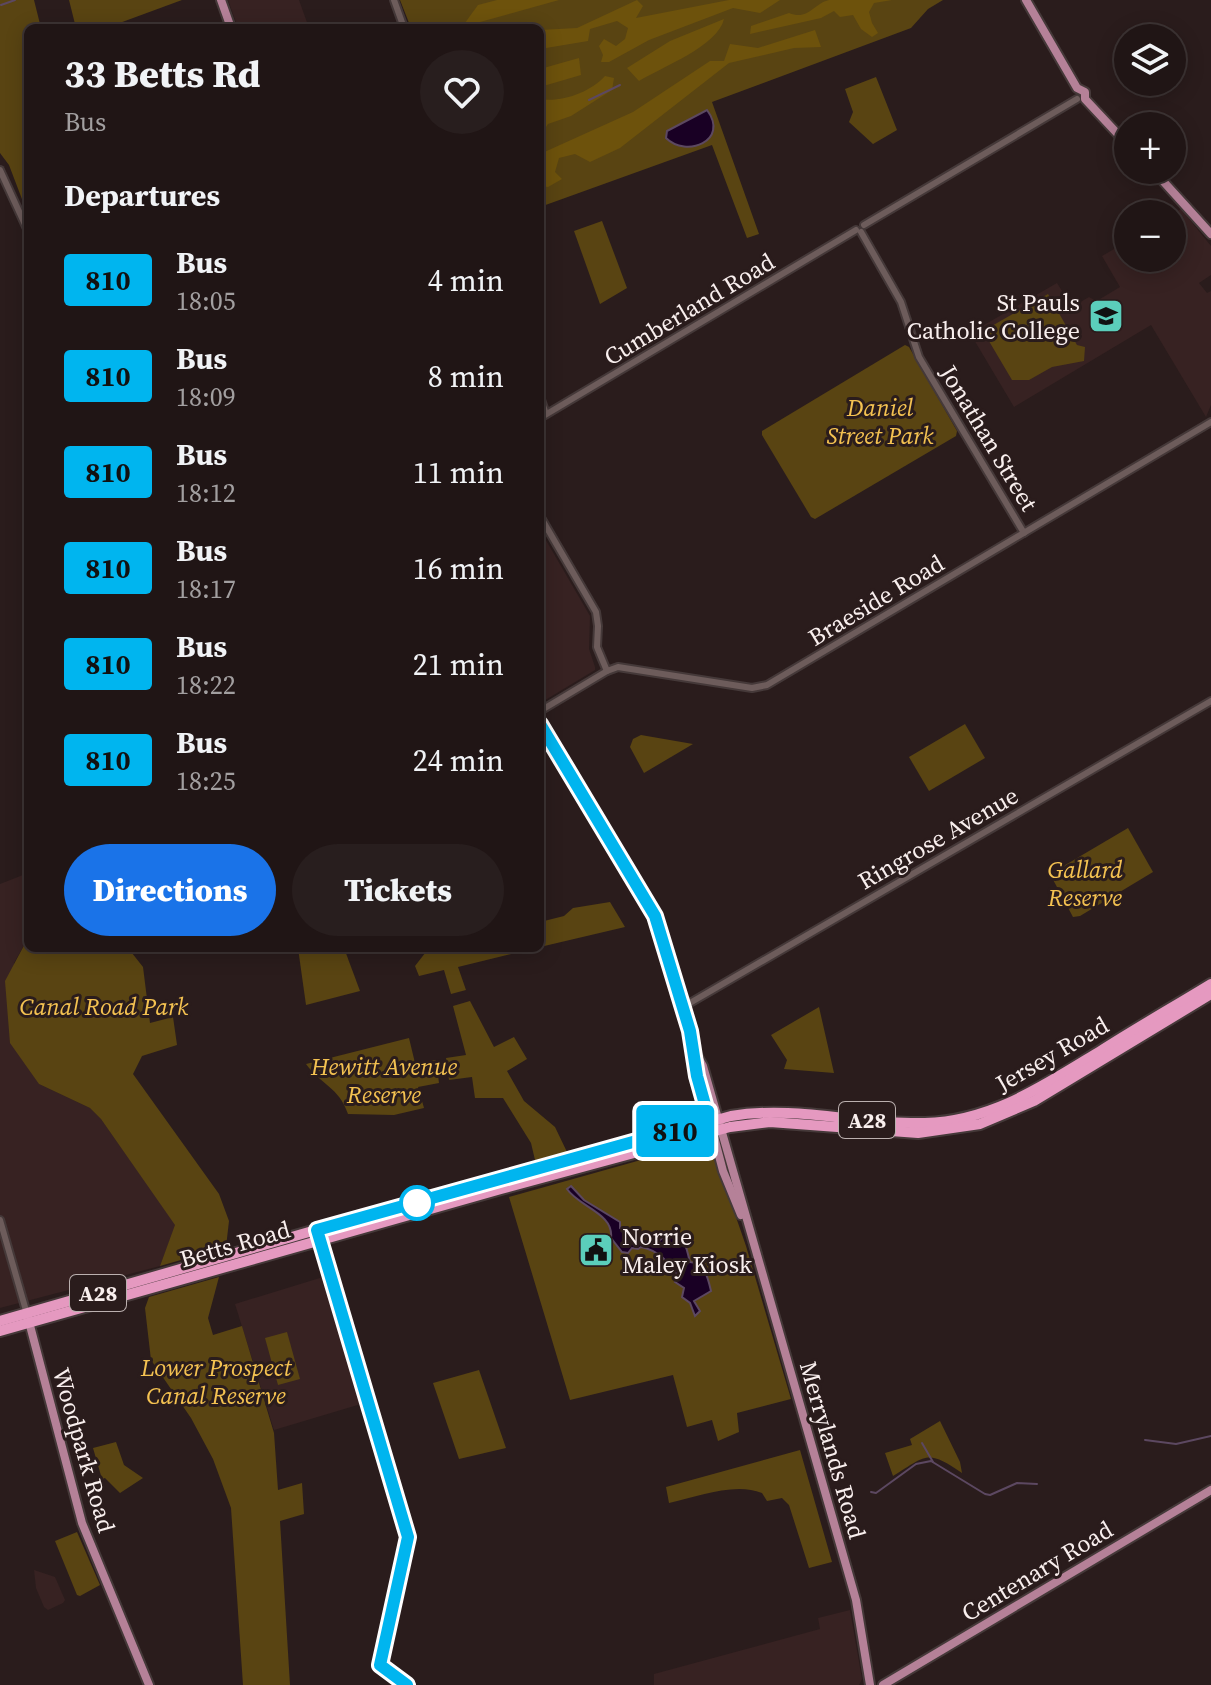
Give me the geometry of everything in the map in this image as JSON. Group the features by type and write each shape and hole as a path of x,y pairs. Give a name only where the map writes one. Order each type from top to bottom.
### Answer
{"highway":[{"name":"Jersey Road","path":"715,1125 773,1112 924,1123 976,1115 1023,1097 1211,984"},
{"name":"Jersey Road","path":"715,1125 770,1122 918,1133 980,1124 1034,1101 1211,994"},
{"path":"676,1130 706,1108"},
{"name":"Betts Road","path":"0,1331 170,1272 676,1130 715,1125"},
{"name":"Betts Road","path":"0,1321 28,1319 187,1278 715,1125"}],"main road":[{"path":"221,0 230,24"},
{"path":"1026,0 1080,96 1114,131"},
{"path":"1166,184 1211,234"},
{"name":"Merrylands Road","path":"544,731 655,916 695,1052 703,1066 727,1182 748,1229 859,1609 870,1685"},
{"name":"Merrylands Road","path":"695,1052 695,1068 706,1108 715,1125"},
{"name":"Woodpark Road","path":"28,1319 82,1523 149,1685"},
{"name":"Centenary Road","path":"883,1685 1211,1490"}],"street":[{"path":"394,0 403,24"},
{"name":"Cumberland Road","path":"544,415 1080,96"},
{"path":"0,170 24,222"},
{"name":"Jonathan Street","path":"860,229 901,302 919,357 1024,533"},
{"name":"Braeside Road","path":"544,709 607,671 624,666 752,688 765,687 1211,422"},
{"path":"544,523 596,612 598,651 607,671"},
{"name":"Ringrose Avenue","path":"683,1007 1211,701"},
{"name":"Woodpark Road","path":"0,1220 28,1319"}],"shaded area":[{"path":"228,0 299,0 308,24 237,24"},
{"path":"497,0 559,0 464,24 478,5"},
{"path":"637,0 643,6 636,18 729,0 780,0 760,13 733,8 649,40 609,62 601,62 603,55 599,46 604,39 616,46 625,39 628,28 617,21 590,29 588,41 544,48 544,30 577,28"},
{"path":"829,0 892,0 874,3 869,12 878,33 872,37 861,29 853,15 840,17 834,11 821,18 750,34 751,26 789,13 801,15"},
{"path":"724,19 720,29 701,47 639,81 627,68 670,41"},
{"path":"815,30 821,47 794,48 729,63 620,148 590,162 575,154 559,158 555,172 562,179 544,186 544,152 633,112 710,61 724,61 730,44 758,48"},
{"path":"579,58 581,75 544,86 544,68"},
{"path":"605,76 614,78 612,90 571,116 548,124 544,130 544,100 575,95"},
{"path":"707,110 713,121 713,130 703,143 684,146 666,138 667,131"},
{"name":"St Pauls Catholic College","path":"1186,215 1211,246 1211,275 1199,283 1207,293 1211,291 1211,405 1206,417 1151,325 1014,407 970,333 1057,283 1072,307 1089,297 1096,301 1100,299 1120,287 1102,256 1114,249 1114,272 1186,272"},
{"path":"544,537 590,616 589,649 595,670 544,701"},
{"path":"24,875 24,945 14,963 39,1084 90,1108 101,1119 176,1225 160,1266 0,1308 0,884"},
{"path":"571,1186 584,1200 620,1222 620,1228 634,1240 651,1243 657,1239 659,1241 666,1234 682,1239 690,1262 699,1265 705,1272 711,1291 694,1301 700,1311 695,1316 690,1303 682,1297 684,1288 675,1282 678,1277 667,1262 658,1254 641,1247 632,1248 628,1253 622,1252 611,1238 607,1222 572,1195 567,1189"},
{"path":"323,1277 361,1404 274,1430 235,1304"},
{"path":"34,1570 55,1577 65,1600 63,1603 48,1610 44,1607 36,1588"},
{"path":"850,1610 862,1679 859,1685 654,1685 654,1674 820,1629 818,1618"}],"green space":[{"path":"0,0 34,0 40,24 24,24 24,204 9,165 0,153"},
{"path":"69,0 182,0 117,24 75,24"},
{"path":"400,0 943,0 928,9 911,28 712,102 759,234 747,238 712,145 544,206 544,24 409,24"},
{"path":"876,77 897,130 873,144 849,122 853,112 845,89"},
{"path":"602,221 627,288 600,304 574,231"},
{"path":"1048,294 1077,345 1085,347 1084,361 1052,367 1029,380 1012,380 983,331"},
{"name":"Daniel Street Park","path":"905,345 957,431 956,436 815,519 811,517 762,431"},
{"path":"965,724 985,758 929,791 909,757"},
{"path":"641,735 693,744 644,773 630,747 633,739"},
{"name":"Gallard Reserve","path":"1128,828 1153,872 1080,916 1073,917 1050,874"},
{"path":"610,902 625,927 544,946 544,921 564,916 573,908"},
{"name":"Canal Road Park","path":"24,945 24,952 131,952 143,967 150,1023 173,1017 177,1045 142,1056 133,1074 219,1194 229,1221 226,1247 160,1266 175,1225 101,1119 90,1108 39,1084 10,1043 5,981"},
{"path":"299,952 345,952 360,991 306,1005"},
{"path":"426,952 520,952 458,967 466,990 451,994 444,970 419,976 415,966"},
{"path":"470,1001 494,1047 514,1037 527,1059 507,1071 524,1101 555,1127 567,1152 535,1160 531,1143 503,1098 475,1098 472,1077 449,1080 446,1058 466,1055 453,1006"},
{"path":"819,1007 834,1073 784,1069 787,1060 771,1035"},
{"name":"Hewitt Avenue Reserve","path":"409,1038 415,1063 436,1060 439,1083 418,1087 424,1108 394,1115 348,1114 340,1098 306,1064"},
{"path":"705,1142 711,1145 746,1246 791,1399 737,1413 739,1432 718,1441 712,1420 687,1427 673,1375 570,1400 509,1197"},
{"name":"Lower Prospect Canal Reserve","path":"219,1277 208,1318 213,1335 242,1326 274,1433 278,1490 302,1483 304,1514 280,1521 290,1685 243,1685 231,1508 213,1459 191,1418 151,1360 145,1308 149,1297"},
{"path":"287,1332 300,1379 278,1385 265,1338"},
{"path":"479,1370 506,1448 459,1459 433,1383"},
{"path":"940,1421 960,1462 962,1473 941,1460 927,1458 893,1476 885,1453 912,1445 910,1439"},
{"path":"116,1442 124,1465 143,1478 120,1493 105,1478 102,1479 93,1448"},
{"path":"800,1450 832,1562 809,1568 789,1505 782,1498 767,1501 762,1493 740,1489 669,1503 666,1487"},
{"path":"77,1532 100,1585 80,1596 55,1541"}],"waterway":[{"path":"1,5 15,0"},
{"path":"589,100 620,85"},
{"path":"1145,1440 1176,1444 1211,1436"},
{"path":"922,1443 933,1462"},
{"path":"871,1492 876,1493 916,1464 931,1461 985,1494 990,1495 1017,1483 1037,1484"}],"bus line":[{"name":"810","path":"407,1685 380,1665 408,1537 317,1230 676,1130 706,1108 695,1068 690,1031 655,916 544,731"}],"place":[{"name":"St Pauls Catholic College","path":"1106,316"},
{"name":"Norrie Maley Kiosk","path":"596,1250"}]}
